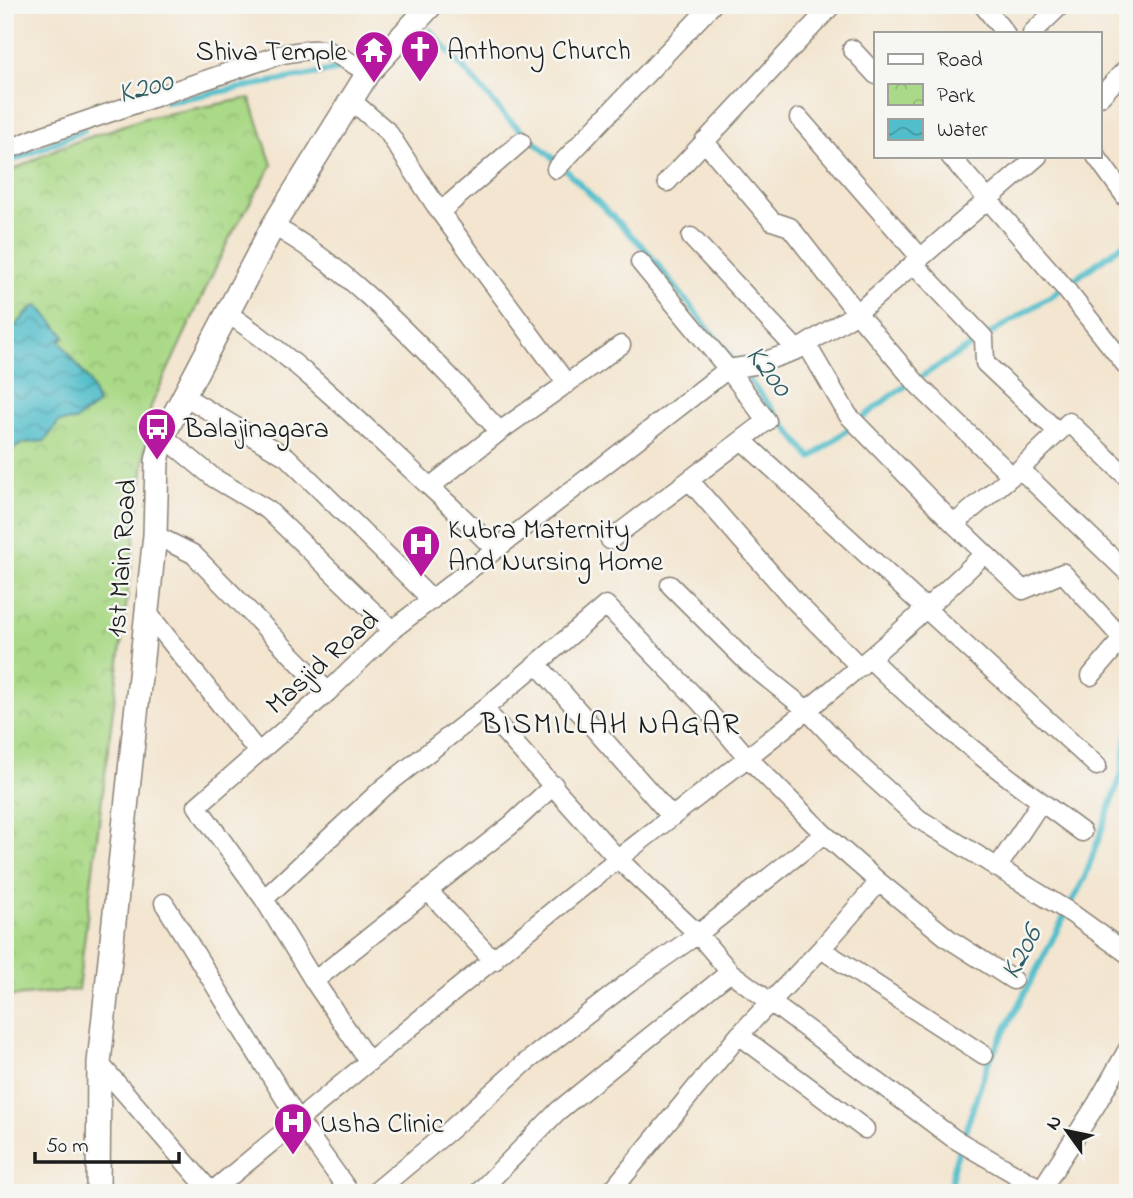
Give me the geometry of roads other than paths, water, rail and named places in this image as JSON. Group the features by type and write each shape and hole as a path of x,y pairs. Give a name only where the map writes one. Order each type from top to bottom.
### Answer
{"street":[{"name":"1st Main Road","path":"98,1193 99,1063 155,535 157,461 163,436 273,226 351,100 368,73 431,5"},
{"path":"556,169 712,5"},
{"path":"667,181 832,5"},
{"path":"983,5 1004,32"},
{"path":"1033,32 1061,5"},
{"path":"5,151 41,136 279,55 313,48 330,50 368,73"},
{"path":"852,49 874,73"},
{"path":"1102,95 1128,67"},
{"path":"351,100 388,132 440,212 568,384"},
{"path":"799,118 984,338 985,363 1058,432"},
{"path":"704,141 772,221 790,227 857,313 918,384 1128,573"},
{"path":"440,212 521,142"},
{"path":"952,158 990,199 1128,368"},
{"path":"728,369 754,365 802,347 857,313 1036,158"},
{"path":"1098,158 1126,192"},
{"path":"273,226 322,256 433,359 500,431"},
{"path":"691,237 802,347 848,415 954,524 1023,590 1063,573 1125,642 1091,676"},
{"path":"610,540 767,421 640,261"},
{"path":"227,313 270,342 335,397 453,506 495,550"},
{"path":"430,487 500,431 621,345"},
{"name":"Masjid Road","path":"369,1062 314,981 264,899 197,806 328,692 392,630 728,369"},
{"path":"184,396 287,457 432,600"},
{"path":"954,524 1016,473 1069,422 1128,478"},
{"path":"163,436 214,478 268,510 392,630"},
{"path":"743,441 1097,766"},
{"path":"690,481 793,599 865,663 1082,832"},
{"path":"155,535 194,554 328,692"},
{"path":"99,1063 211,1192 618,859 865,663 926,611 984,554"},
{"path":"670,585 747,662 807,710 857,762 919,819 1065,910 1128,954"},
{"path":"264,899 384,787 485,709 606,605 699,701 747,757 824,834 949,939 1013,980"},
{"path":"147,612 258,752"},
{"path":"537,664 672,817"},
{"path":"485,709 618,859 698,934 730,972 953,1138 1040,1191 1096,1105 1128,1049"},
{"path":"314,981 429,892 511,825 554,785"},
{"path":"997,868 1041,802"},
{"path":"374,1193 525,1063 629,982 698,934 824,834"},
{"path":"610,1193 738,1035 821,949 879,882"},
{"path":"429,892 494,961"},
{"path":"164,903 298,1120 350,1193"},
{"path":"821,949 984,1055"},
{"path":"478,1193 558,1111 730,972"},
{"path":"738,1035 865,1129"}],"water":[{"path":"38,305 65,336 60,341 89,381 98,404 75,421 59,422 45,441 24,443 5,453 5,337"}],"waterway":[{"name":"K200","path":"430,30 506,117 560,164 646,250 811,458 893,394 1051,296 1128,241"},
{"name":"K200","path":"166,102 345,68"},
{"name":"K200","path":"5,164 84,130"},
{"name":"K206","path":"951,1193 953,1168 988,1063 1085,877 1122,773 1128,731"}],"place":[{"name":"Anthony Church","path":"420,83"},
{"name":"Shiva Temple","path":"374,84"},
{"name":"Balajinagara","path":"157,461"},
{"name":"Kubra Maternity And Nursing Home","path":"421,578"},
{"name":"Usha Clinic","path":"293,1156"}],"district":[{"name":"BISMILLAH NAGAR","path":"611,723"}]}
